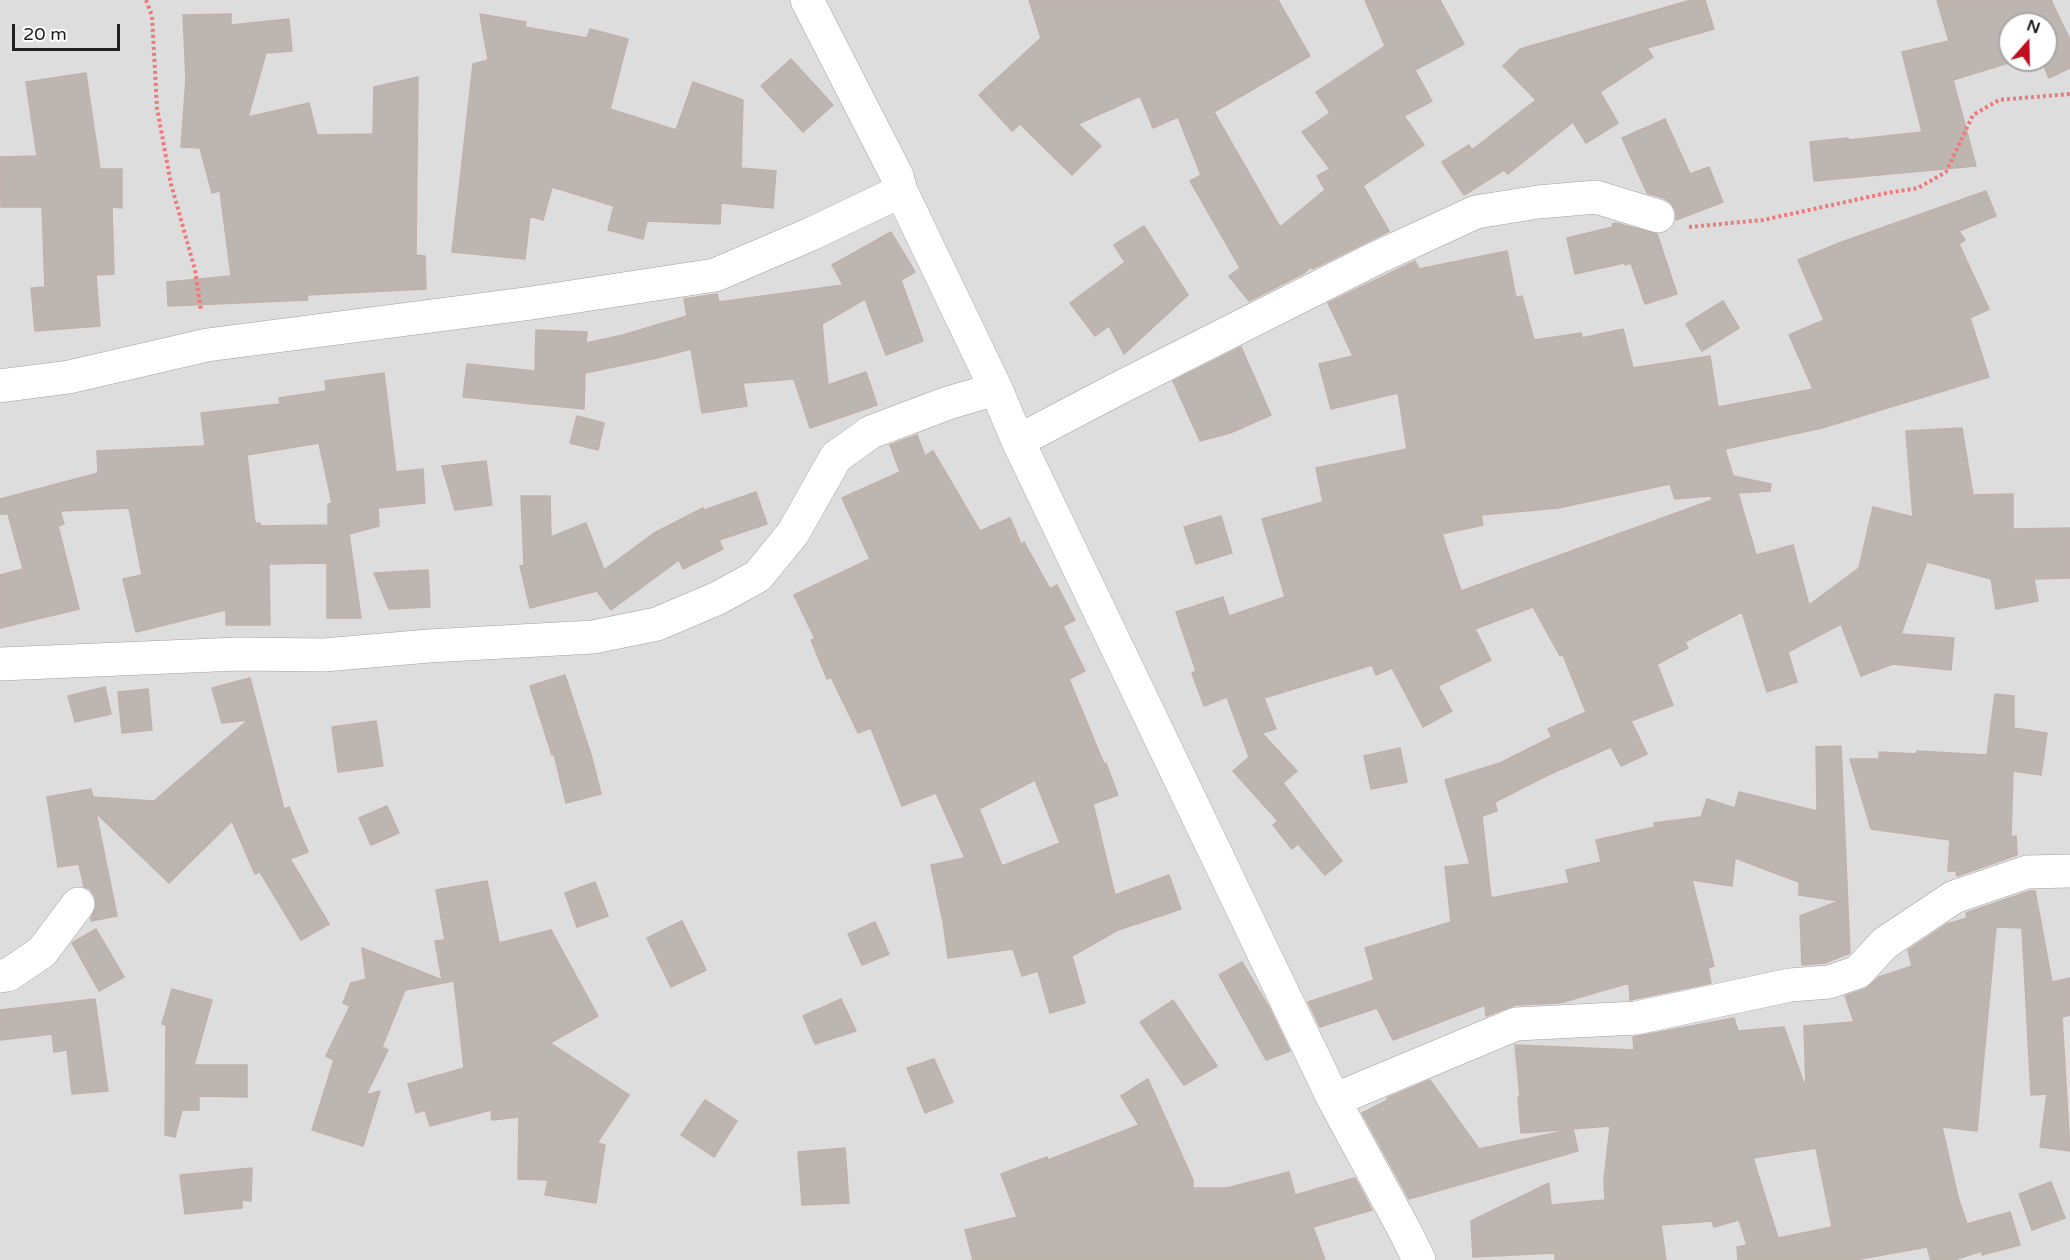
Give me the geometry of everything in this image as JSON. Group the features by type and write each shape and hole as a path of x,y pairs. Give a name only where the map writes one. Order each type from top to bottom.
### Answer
{"street":[{"path":"807,0 897,176 901,191 996,389 1018,441 1334,1101 1419,1260"},
{"path":"0,386 69,377 207,345 532,303 715,275 811,234 901,191"},
{"path":"1018,441 1374,259 1476,212 1538,202 1596,197 1658,216"},
{"path":"0,664 239,654 324,655 429,646 593,637 657,624 758,576 793,533 836,457 871,432 948,403 996,389"},
{"path":"1334,1101 1516,1024 1636,1018 1721,1002 1790,985 1829,982 1858,972 1885,943 1954,897 2027,872 2070,871"},
{"path":"0,976 8,975 42,952 78,904"}],"path":[{"path":"146,0 152,16 157,108 171,184 195,270 207,345"},
{"path":"1658,216 1687,227 1763,220 1918,188 1946,172 1973,115 1999,100 2070,94"}],"shaded area":[{"path":"0,0 2070,0 2070,1260 0,1260"}],"building":[{"path":"1029,0 1278,0 1310,56 1214,112 1280,227 1325,190 1317,176 1330,169 1302,132 1330,113 1316,92 1385,46 1365,0 1440,0 1464,44 1415,70 1432,101 1404,116 1424,145 1363,186 1389,231 1312,269 1311,267 1304,273 1249,301 1229,276 1240,268 1190,181 1201,175 1178,117 1153,128 1140,96 1078,124 1101,146 1072,175 1020,124 1012,131 979,95 1041,38"},
{"path":"1691,0 1705,0 1714,29 1647,48 1653,57 1600,92 1618,123 1586,143 1573,122 1508,174 1504,170 1464,195 1442,162 1469,145 1472,150 1536,100 1503,66 1520,49"},
{"path":"1937,0 2051,0 2057,12 1998,12 1998,66 1953,80 1976,166 1814,181 1810,142 1922,132 1902,52 1949,41"},
{"path":"231,14 231,25 289,19 292,51 266,53 248,117 309,103 317,135 373,134 374,87 418,77 416,255 425,256 426,289 307,295 308,300 168,306 167,282 231,276 220,191 212,193 200,148 181,147 186,79 183,15"},
{"path":"480,14 526,22 525,27 587,38 590,29 628,39 610,109 676,130 693,82 743,100 741,168 776,171 773,208 721,203 720,224 647,221 643,239 608,230 614,206 552,187 543,220 530,216 525,259 452,252 473,64 488,60"},
{"path":"2058,15 2070,40 2070,68 2049,78 2046,72 2058,72"},
{"path":"791,59 833,105 803,132 761,86"},
{"path":"86,73 100,169 122,169 122,208 112,207 114,274 96,275 100,326 35,331 31,288 45,287 42,207 1,207 0,157 37,156 26,82"},
{"path":"1665,119 1690,174 1709,167 1723,202 1676,220 1676,211 1671,203 1664,198 1647,193 1622,138"},
{"path":"1986,191 1996,216 1959,231 1965,240 1959,244 1989,309 1970,318 1989,377 1822,428 1725,449 1733,476 1771,484 1770,491 1738,493 1756,555 1793,545 1809,605 1859,568 1873,507 1913,517 1906,431 1962,428 1973,495 2013,494 2013,529 2070,528 2070,578 2034,579 2038,601 1996,609 1991,579 1927,562 1901,634 1954,638 1951,670 1893,664 1861,676 1841,624 1788,652 1797,682 1767,692 1742,612 1685,642 1688,648 1657,664 1673,705 1631,721 1647,754 1621,766 1611,747 1495,802 1497,811 1482,816 1491,898 1569,883 1566,870 1601,862 1596,840 1655,827 1654,823 1701,817 1707,799 1735,808 1739,792 1817,811 1816,747 1841,746 1850,953 1825,963 1802,965 1800,916 1839,901 1799,895 1799,882 1735,858 1732,886 1692,880 1714,966 1708,968 1711,983 1630,1000 1629,983 1560,1003 1515,1005 1486,1016 1485,1005 1393,1040 1377,1008 1320,1027 1308,1002 1374,980 1365,948 1451,922 1445,867 1470,864 1445,780 1500,763 1552,737 1548,729 1586,712 1563,655 1560,656 1533,607 1475,629 1491,660 1438,686 1452,711 1423,727 1392,668 1376,675 1372,665 1264,698 1276,729 1262,733 1297,771 1283,783 1342,861 1325,875 1298,844 1292,849 1273,825 1278,821 1233,771 1249,757 1227,697 1204,706 1192,673 1196,671 1176,612 1223,597 1229,616 1285,597 1262,519 1323,502 1316,468 1407,449 1398,393 1331,409 1319,364 1353,356 1328,303 1415,261 1419,269 1507,251 1516,298 1522,296 1534,340 1581,333 1582,338 1623,329 1633,368 1710,356 1718,407 1813,389 1789,335 1824,320 1798,260 1839,243","holes":["1670,484 1675,499 1711,496 1712,500 1461,591 1442,534 1483,525 1481,515 1558,508"]},
{"path":"1616,223 1657,234 1677,294 1645,304 1631,263 1575,274 1567,238 1613,227 1612,224"},
{"path":"1144,226 1188,295 1124,354 1109,326 1095,336 1070,303 1125,262 1114,245"},
{"path":"891,232 915,272 901,280 923,341 886,355 865,299 822,324 828,385 866,372 877,405 810,428 794,379 743,383 747,406 702,413 691,349 585,373 584,409 463,397 467,364 535,371 536,330 587,332 586,343 623,335 687,316 684,299 717,294 719,302 843,285 832,265"},
{"path":"1723,301 1739,328 1702,351 1686,324"},
{"path":"1241,347 1271,415 1230,433 1200,441 1173,381"},
{"path":"384,373 396,472 423,469 425,503 378,508 379,526 349,534 361,618 327,618 327,563 269,564 270,625 226,625 226,610 136,632 123,579 142,575 129,508 60,511 64,524 58,526 79,609 0,628 0,575 23,569 8,514 0,514 0,499 98,473 97,451 205,446 201,413 280,404 279,398 326,391 325,381","holes":["319,443 332,503 328,504 328,525 260,526 260,523 255,523 247,455"]},
{"path":"577,416 604,423 598,450 570,443"},
{"path":"917,435 925,456 933,451 980,531 1010,518 1021,544 1024,542 1050,589 1057,585 1075,620 1063,626 1085,671 1069,679 1118,795 1093,804 1115,895 1169,875 1181,909 1118,930 1072,956 1085,1003 1050,1013 1038,971 1022,976 1013,949 948,958 931,865 965,858 936,793 902,806 871,728 858,733 831,677 827,679 811,640 815,639 794,595 870,559 842,498 900,472 890,445","holes":["1035,780 1060,843 1002,866 979,809"]},
{"path":"486,461 492,505 455,510 442,466"},
{"path":"756,492 767,524 719,540 723,549 683,569 679,560 611,610 597,591 530,608 520,566 524,565 521,496 550,496 551,537 586,523 604,570 654,533 703,508 704,510"},
{"path":"1221,516 1232,553 1196,564 1184,527"},
{"path":"428,570 430,607 389,609 374,573"},
{"path":"565,675 592,758 601,794 566,803 554,754 552,755 530,686"},
{"path":"250,678 284,809 289,807 308,852 290,859 329,924 301,940 260,872 255,874 232,821 169,883 96,813 117,916 91,921 96,907 95,897 90,889 84,887 79,864 58,867 47,797 91,789 93,797 154,801 248,720 222,723 212,688"},
{"path":"105,687 111,714 75,722 68,696"},
{"path":"148,689 152,730 122,733 118,692"},
{"path":"1995,694 2014,696 2014,728 2047,733 2041,775 2013,771 2011,837 2016,836 2017,855 1957,876 1956,871 1948,871 1950,840 1871,829 1850,759 1879,759 1879,752 1916,754 1917,751 1987,755"},
{"path":"376,721 383,766 338,772 332,727"},
{"path":"1400,748 1407,782 1371,789 1364,756"},
{"path":"387,806 399,833 371,845 359,818"},
{"path":"487,881 499,943 551,930 598,1016 550,1043 629,1095 597,1143 605,1145 596,1203 545,1195 548,1180 518,1179 519,1117 492,1120 491,1110 430,1126 425,1110 416,1113 408,1084 464,1068 454,981 405,990 382,1047 388,1050 366,1095 380,1091 363,1146 312,1130 334,1060 326,1056 350,1006 343,1003 351,983 366,979 362,948 442,980 435,941 445,940 436,890"},
{"path":"595,882 608,916 577,927 565,893"},
{"path":"2035,891 2052,982 2070,978 2070,1015 2062,1017 2070,1151 2040,1147 2047,1094 2031,1095 2022,928 1996,927 1977,1131 1942,1127 1958,1197 1967,1224 2010,1212 2020,1245 1982,1255 1982,1251 1954,1260 1931,1260 1927,1247 1855,1260 1738,1260 1737,1247 1747,1245 1739,1220 1714,1227 1712,1221 1661,1225 1666,1260 1555,1260 1555,1253 1473,1257 1471,1221 1549,1183 1551,1205 1605,1200 1604,1180 1610,1126 1521,1133 1515,1045 1634,1050 1633,1037 1734,1018 1738,1031 1784,1027 1806,1089 1804,1026 1854,1022 1845,996 1865,989 1879,977 1912,966 1908,950 1947,924 1967,918 1966,913","holes":["1816,1148 1832,1227 1778,1238 1753,1158"]},
{"path":"682,921 706,970 671,987 647,938"},
{"path":"875,922 889,954 862,965 848,934"},
{"path":"96,929 124,977 99,991 72,943"},
{"path":"1242,962 1270,1009 1290,1051 1266,1060 1219,975"},
{"path":"172,989 212,1000 194,1065 247,1065 247,1097 199,1096 199,1110 182,1110 175,1137 165,1135 166,1025 162,1024"},
{"path":"95,999 108,1091 72,1094 67,1050 54,1052 52,1034 0,1040 0,1010"},
{"path":"841,999 856,1031 815,1044 803,1016"},
{"path":"1173,1000 1217,1066 1184,1085 1140,1022"},
{"path":"934,1059 953,1102 925,1113 907,1068"},
{"path":"1148,1079 1193,1180 1193,1188 1227,1188 1289,1172 1295,1195 1355,1178 1372,1210 1313,1227 1325,1260 973,1260 965,1230 1017,1217 1001,1174 1047,1157 1048,1160 1139,1125 1121,1096"},
{"path":"1430,1080 1479,1149 1573,1129 1578,1151 1409,1199 1362,1113 1388,1100 1387,1098"},
{"path":"705,1100 737,1121 714,1157 681,1135"},
{"path":"845,1148 849,1203 802,1205 798,1152"},
{"path":"252,1168 251,1201 242,1200 242,1208 185,1214 180,1175"},
{"path":"2051,1182 2065,1218 2032,1230 2019,1194"}]}
